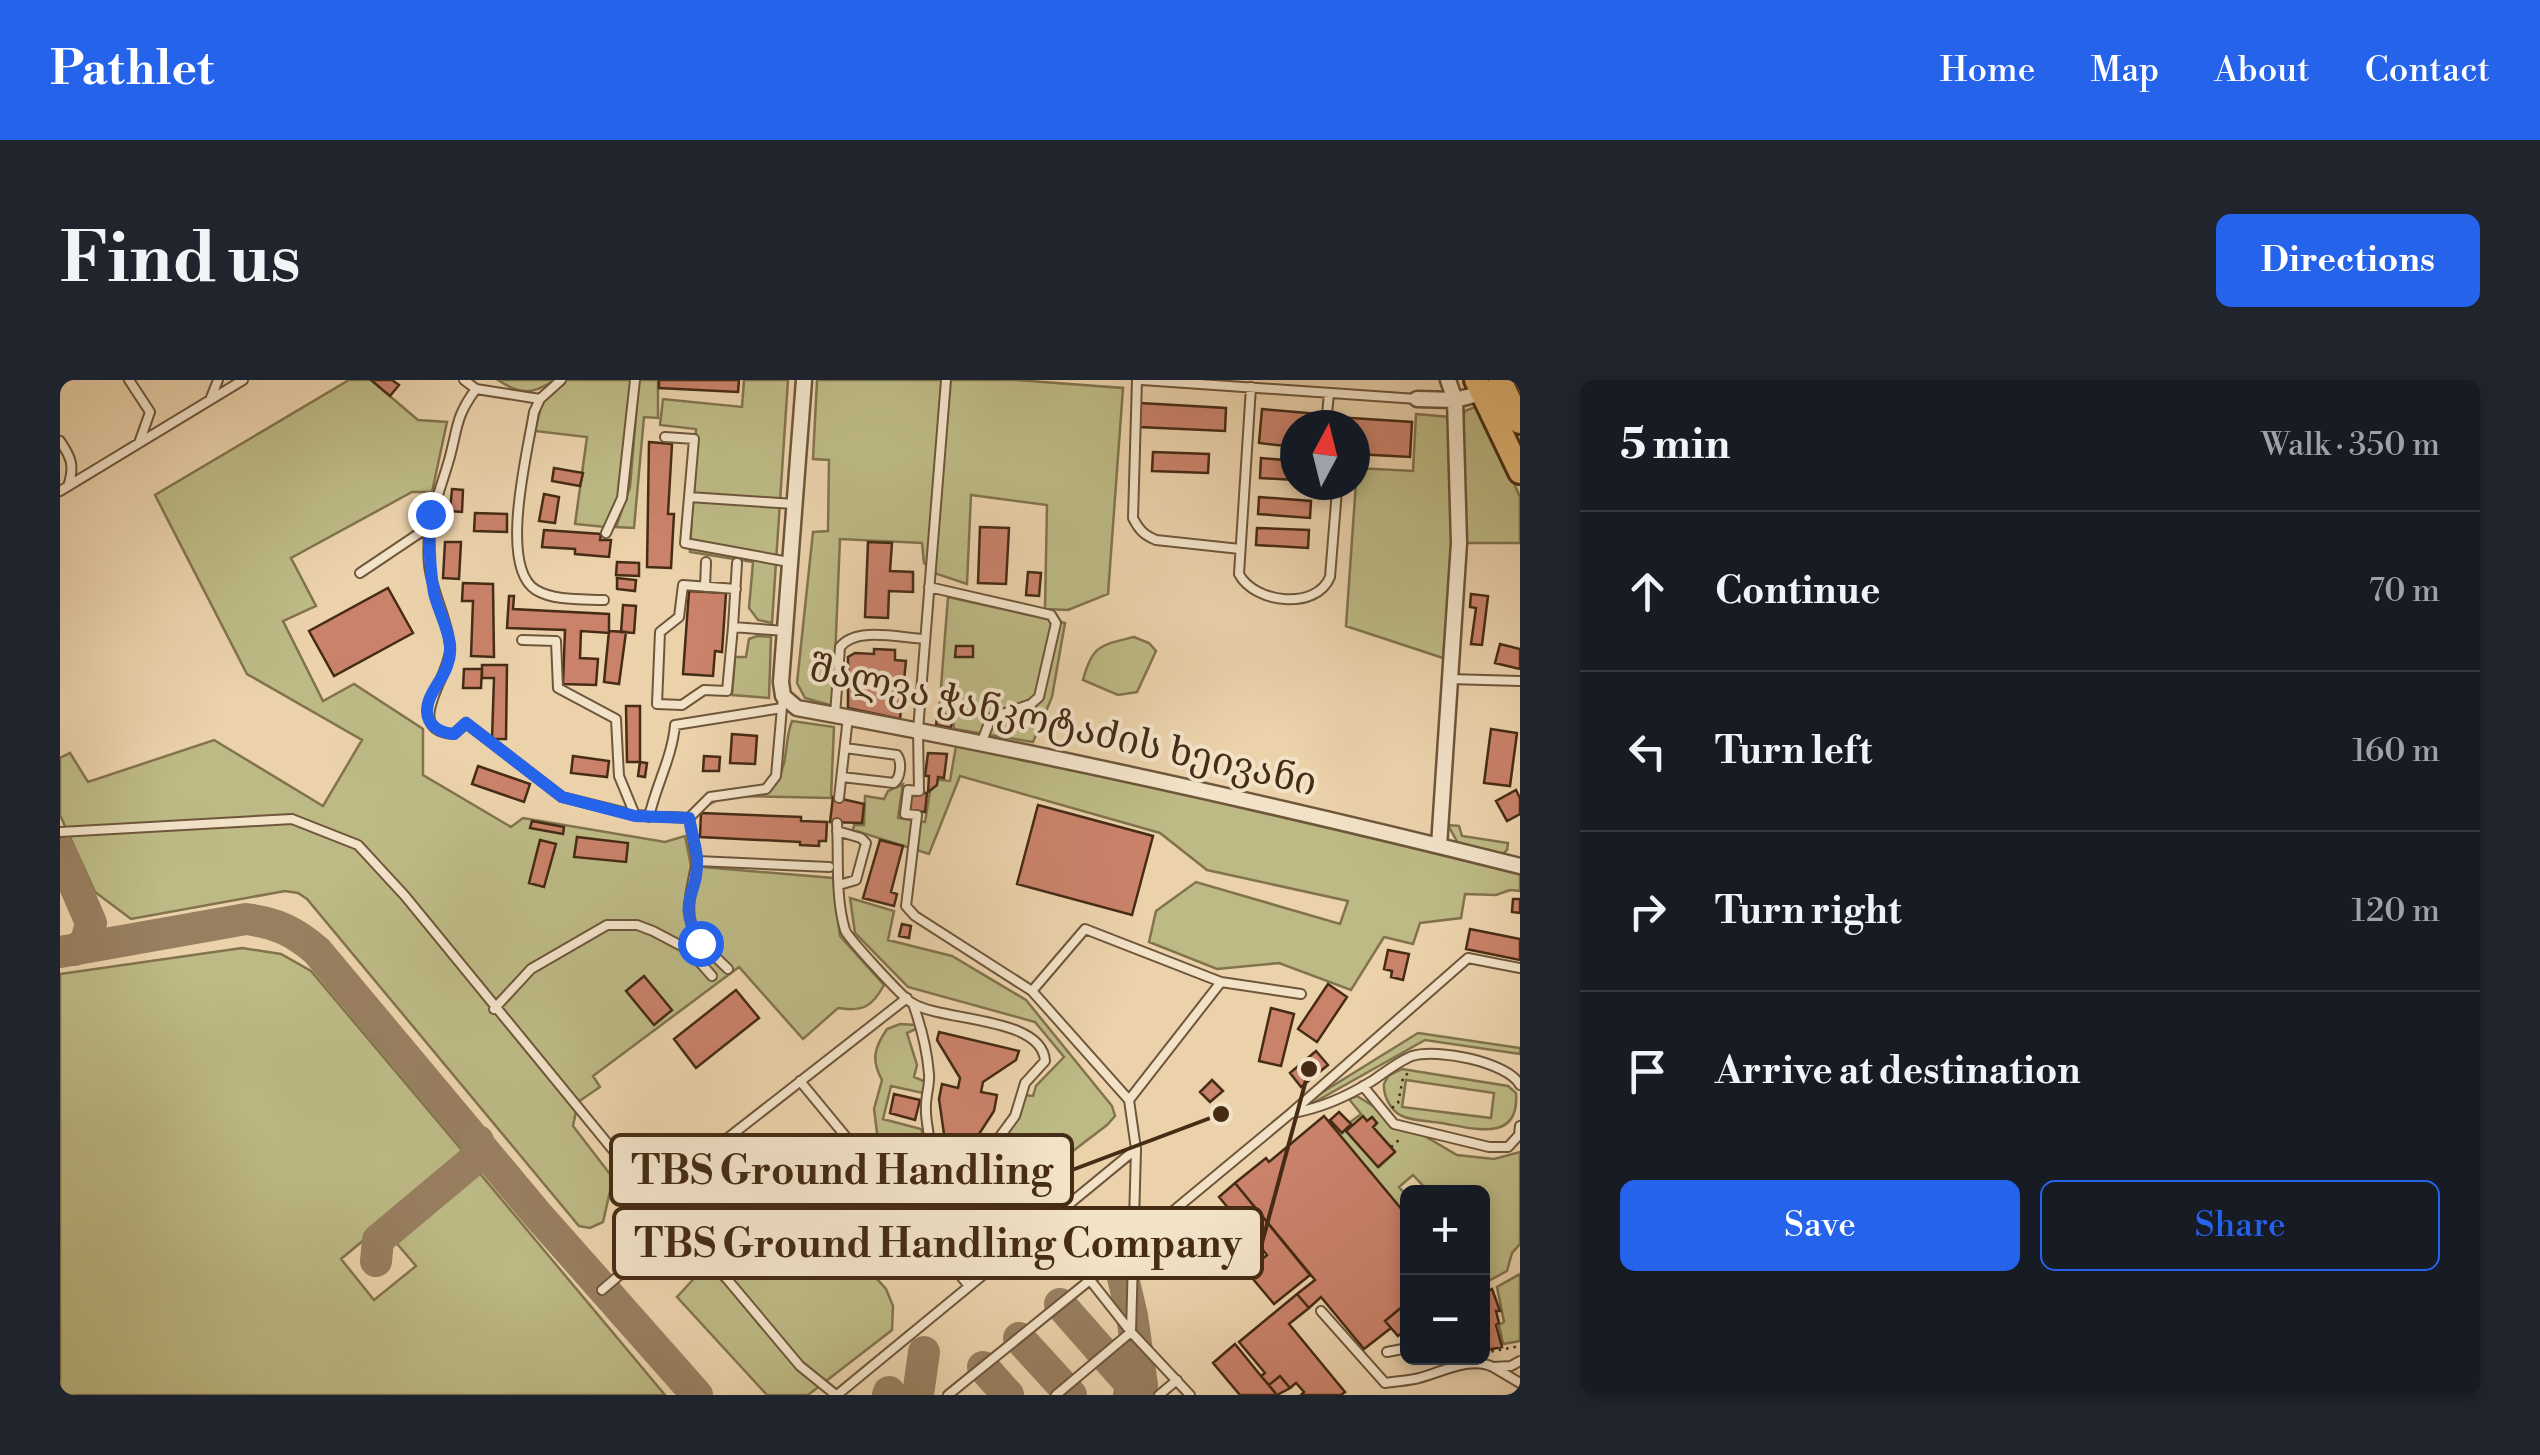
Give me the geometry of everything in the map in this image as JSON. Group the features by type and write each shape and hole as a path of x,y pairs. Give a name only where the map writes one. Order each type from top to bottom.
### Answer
{"main road":[{"path":"1486,384 1520,422"},
{"path":"1486,384 1520,472"}],"street":[{"name":"შალვა ჭანკოტაძის ხეივანი","path":"804,380 781,682 783,702 797,708 982,741 1520,866"},
{"path":"1439,846 1458,543 1455,400 1448,380"},
{"path":"1417,400 1455,400 1486,384"}],"lane":[{"path":"129,380 150,412 140,443"},
{"path":"210,400 218,380"},
{"path":"64,488 244,380"},
{"path":"464,380 476,389 540,398"},
{"path":"561,380 540,398 534,412 515,547 520,570 536,590 551,596 604,600"},
{"path":"606,533 622,498 635,380"},
{"path":"946,380 918,730 919,791 908,790 905,814 918,815 906,906 915,916 1032,991 1130,1100 1136,1149 1131,1332 1056,1395"},
{"path":"1240,549 1156,540 1145,536 1138,527 1134,518 1140,380 1417,400"},
{"path":"1252,387 1238,574 1244,584 1256,592 1293,598 1325,590 1330,577 1336,500"},
{"path":"476,389 459,411 430,526 429,564 450,643 450,664 428,706 430,721 437,730 454,734 466,723 562,797 635,816 649,817 689,818 710,797 766,789 776,776 783,702 675,725 673,749 654,790 649,817"},
{"path":"1327,410 1329,393"},
{"path":"665,437 694,438 685,544 789,562"},
{"path":"60,440 74,471 64,488"},
{"path":"689,496 794,504"},
{"path":"360,573 430,526"},
{"path":"705,587 706,562"},
{"path":"736,589 683,585 679,617 660,632 658,704 682,704 704,690 727,691 734,627 736,589 737,563"},
{"path":"929,587 1052,615 1056,623 1039,697 1032,704 992,718 982,741"},
{"path":"734,627 785,631"},
{"path":"839,798 844,748 840,647 858,635 925,639"},
{"path":"522,640 556,641 558,688 616,719 618,776 635,816"},
{"path":"1449,679 1520,681"},
{"path":"842,778 894,783 901,762 897,755 844,748"},
{"path":"689,818 697,861 688,921 700,943 728,969"},
{"path":"60,832 292,819 358,845 676,1227 727,1279 800,1366 836,1395 1136,1149"},
{"path":"840,885 856,880 866,843 837,827 840,885 846,933 910,1001 920,1024 930,1078 925,1108 933,1165 941,1176 953,1181 965,1179 1015,1116 1020,1093 1045,1060 1044,1052 1028,1034 910,1001"},
{"path":"697,861 829,868"},
{"path":"494,1008 531,968 607,925 637,925 653,930 689,950 712,976"},
{"path":"1032,991 1086,929 1220,982 1301,994"},
{"path":"948,1395 1290,1114 1468,958 1520,968"},
{"path":"1130,1100 1220,982"},
{"path":"651,1198 910,1001"},
{"path":"1290,1114 1317,1108 1413,1056 1436,1054 1501,1066 1520,1085"},
{"path":"800,1081 969,1286"},
{"path":"1363,1086 1394,1124 1489,1147 1508,1146 1520,1126"},
{"path":"602,1290 676,1227"},
{"path":"1090,1280 1131,1332 1190,1395"},
{"path":"1321,1311 1385,1383 1420,1378 1455,1365"},
{"path":"1387,1352 1400,1350"},
{"path":"1493,1366 1511,1366 1520,1361"},
{"path":"1490,1364 1520,1383"},
{"path":"1158,1395 1177,1380"}],"path":[{"path":"1384,1111 1398,1103 1403,1078 1410,1070"},
{"path":"1391,1147 1411,1128"},
{"path":"1490,1355 1520,1346"}],"shaded area":[{"path":"349,380 371,380 418,420 447,422 432,492 412,492 291,558 316,606 283,621 323,701 354,684 423,729 423,775 511,827 523,818 665,842 685,836 691,866 833,878 840,936 884,985 871,1003 854,1009 838,1008 803,1039 739,967 593,1076 600,1087 578,1102 573,1126 613,1178 603,1222 590,1228 579,1226 307,899 285,891 131,919 95,892 60,815 60,758 70,753 88,782 214,740 323,806 362,740 247,674 155,495"},
{"path":"498,380 555,380 526,391"},
{"path":"567,380 634,380 620,494 605,527 575,524 587,437 535,431 543,398"},
{"path":"639,380 658,380 658,418 644,417 634,528 616,527 630,487"},
{"path":"744,380 788,380 772,623 758,620 749,608 753,562 690,552 696,429 660,425 663,399 742,407"},
{"path":"817,380 1016,380 1123,388 1108,594 1068,610 1045,609 1047,505 971,495 967,584 937,574 924,563 922,543 840,539 833,706 805,698 797,683 813,532 828,531 829,460 813,459"},
{"path":"1480,405 1520,497 1520,543 1462,543 1460,423 1465,411"},
{"path":"1416,414 1450,417 1454,540 1443,658 1346,626 1355,500 1370,500 1370,469 1413,471"},
{"path":"948,597 1065,623 1052,697 1033,742 954,729 953,716 939,713"},
{"path":"771,637 769,698 732,695 735,657 746,657 749,639"},
{"path":"1134,637 1156,651 1137,692 1118,695 1083,680 1094,653 1113,642"},
{"path":"792,721 834,727 831,798 737,797 763,792 777,781"},
{"path":"956,746 1080,770 1520,872 1520,891 1465,894 1461,918 1420,923 1413,944 1384,937 1351,990 1279,963 1217,969 1149,942 1156,911 1196,882 1340,924 1348,901 1207,870 1160,833 960,776 929,854 853,830 854,825 864,825 865,796 884,799 888,791 903,784 898,818 925,822 932,779 950,781"},
{"path":"1448,825 1459,826 1462,836 1508,843 1507,850 1501,856 1459,845"},
{"path":"850,898 894,911 888,940 952,956 1026,1000 1112,1106 1115,1116 1031,1183 943,1206 877,1133 874,1109 882,1080 876,1054 887,1029 900,1024 916,1025 907,1033 917,1065 914,1077 926,1082 923,1093 891,1086 883,1119 921,1129 932,1170 949,1180 963,1178 990,1156 1013,1123 1025,1095 1033,1096 1036,1086 1064,1057 1035,1022 908,987 855,933"},
{"path":"242,948 281,954 311,971 466,1155 341,1259 374,1300 416,1266 393,1239 477,1170 665,1395 60,1395 60,974"},
{"path":"1418,1033 1520,1048 1520,1054 1425,1040 1313,1103 1310,1100"},
{"path":"1402,1069 1508,1086 1516,1093 1515,1109 1510,1120 1492,1129 1411,1119 1398,1114 1389,1103 1384,1089 1388,1076","holes":["1406,1080 1494,1093 1491,1118 1402,1107"]},
{"path":"1357,1096 1390,1123 1421,1134 1457,1155 1494,1159 1520,1152 1520,1244 1512,1253 1507,1271 1490,1280 1490,1185 1422,1185 1413,1175 1399,1187 1400,1208 1337,1132 1361,1114 1349,1099","holes":["1363,1117 1367,1121 1372,1118 1377,1123 1373,1127 1395,1152 1379,1167 1347,1131"]},
{"path":"795,1203 815,1210 886,1289 893,1306 892,1330 808,1395 767,1395 677,1297 700,1272 711,1268 725,1276 734,1269 735,1251"},
{"path":"1520,1274 1520,1341 1503,1344 1499,1325 1504,1322 1497,1287"}],"building":[{"path":"371,380 392,380 399,385 390,396"},
{"path":"659,380 739,380 738,392 659,388"},
{"path":"1140,403 1226,408 1225,431 1139,427"},
{"path":"1262,409 1280,411 1280,445 1259,443"},
{"path":"1370,419 1412,422 1410,457 1370,455"},
{"path":"649,442 672,444 668,514 674,514 671,568 647,567"},
{"path":"1153,452 1209,454 1208,473 1152,471"},
{"path":"1261,458 1280,460 1280,479 1260,478"},
{"path":"554,468 583,473 580,486 552,481"},
{"path":"452,489 463,490 462,512 450,511"},
{"path":"544,494 559,497 555,523 539,521"},
{"path":"1259,497 1311,501 1310,518 1258,514"},
{"path":"475,513 507,514 507,532 474,531"},
{"path":"980,527 1009,528 1006,584 978,583"},
{"path":"1257,528 1309,530 1308,548 1256,545"},
{"path":"544,530 601,534 600,540 611,540 609,557 542,547"},
{"path":"445,542 461,542 459,579 443,578"},
{"path":"868,542 892,543 890,571 913,572 913,592 889,591 888,618 865,617"},
{"path":"617,562 639,563 639,576 616,575"},
{"path":"1028,572 1041,573 1039,596 1026,595"},
{"path":"617,578 636,580 635,591 617,589"},
{"path":"463,583 493,584 494,657 471,656 473,601 462,601"},
{"path":"388,588 413,633 334,676 309,631"},
{"path":"689,591 726,593 722,652 715,651 713,676 683,674"},
{"path":"1471,594 1488,596 1482,645 1471,644 1476,608 1470,607"},
{"path":"509,596 514,596 513,609 609,614 609,633 581,631 580,658 598,659 596,685 563,684 565,630 507,628"},
{"path":"623,605 636,606 634,633 621,632"},
{"path":"609,631 626,632 619,684 604,682"},
{"path":"1500,644 1520,649 1520,669 1495,663"},
{"path":"956,646 973,646 973,657 955,657"},
{"path":"874,649 895,650 895,660 906,661 900,719 848,708 848,657 855,653 874,654"},
{"path":"482,665 507,665 506,739 492,739 494,678 482,678"},
{"path":"464,669 482,669 481,688 463,688"},
{"path":"626,706 640,706 640,762 627,762"},
{"path":"937,718 952,720 951,728 936,725"},
{"path":"1491,729 1517,733 1510,786 1484,783"},
{"path":"732,734 757,736 755,764 730,763"},
{"path":"928,753 947,754 944,778 938,777 937,785 928,792 929,776 925,776"},
{"path":"573,756 609,761 607,777 571,773"},
{"path":"704,756 720,757 719,771 703,771"},
{"path":"640,762 647,763 645,777 638,776"},
{"path":"478,766 530,784 524,802 472,784"},
{"path":"1516,790 1520,814 1507,821 1496,801"},
{"path":"911,792 927,793 925,812 910,810"},
{"path":"833,797 864,804 862,823 830,822"},
{"path":"1038,805 1153,836 1132,915 1017,884"},
{"path":"701,813 801,817 801,821 827,822 826,841 819,841 819,846 700,837"},
{"path":"532,821 564,827 563,834 530,828"},
{"path":"577,837 628,843 626,862 574,857"},
{"path":"540,840 556,844 544,887 529,883"},
{"path":"880,840 903,846 891,892 897,894 894,906 863,898"},
{"path":"1513,899 1520,899 1520,913 1512,912"},
{"path":"902,924 911,926 909,938 899,936"},
{"path":"1470,929 1520,939 1520,960 1466,949"},
{"path":"1388,950 1409,954 1403,980 1391,977 1392,971 1384,969"},
{"path":"644,976 672,1010 654,1025 626,991"},
{"path":"1328,984 1347,997 1317,1042 1298,1029"},
{"path":"736,990 759,1018 696,1068 674,1039"},
{"path":"1271,1008 1294,1014 1281,1066 1259,1061"},
{"path":"939,1032 1019,1051 1016,1060 983,1082 981,1092 997,1095 994,1111 968,1151 966,1162 955,1172 947,1168 945,1159 939,1099 942,1084 958,1088 960,1078 937,1040"},
{"path":"1316,1051 1328,1065 1301,1087 1290,1073"},
{"path":"1212,1080 1223,1091 1210,1102 1200,1092"},
{"path":"894,1094 920,1100 915,1120 890,1113"},
{"path":"1339,1112 1351,1124 1342,1133 1330,1120"},
{"path":"1324,1116 1400,1207 1400,1309 1385,1321 1391,1328 1364,1349 1321,1297 1309,1308 1297,1294 1315,1280 1235,1183 1266,1158 1269,1162"},
{"path":"1363,1116 1367,1121 1372,1117 1377,1123 1373,1127 1395,1152 1378,1167 1346,1131"},
{"path":"1235,1183 1310,1275 1274,1304 1247,1272 1267,1255 1219,1197"},
{"path":"1490,1290 1500,1311 1496,1311 1496,1325 1502,1347 1490,1349"},
{"path":"1297,1294 1309,1308 1289,1324 1345,1392 1341,1395 1301,1395 1304,1392 1296,1383 1290,1388 1280,1376 1269,1385 1261,1376 1265,1373 1239,1342"},
{"path":"1400,1309 1400,1334 1398,1336 1385,1321"},
{"path":"1235,1344 1277,1395 1240,1395 1213,1363"},
{"path":"1280,1376 1290,1388 1277,1395 1269,1385"}],"taxiway":[{"path":"60,851 91,923 86,942 75,950"},
{"path":"60,952 246,919 276,926 300,938 317,951 536,1213 697,1395"},
{"path":"376,1261 378,1240 476,1158 478,1141"},
{"path":"1118,1256 1142,1385 1129,1395"},
{"path":"1060,1304 1140,1395"},
{"path":"1019,1338 1071,1395"},
{"path":"918,1395 924,1352"},
{"path":"983,1367 1008,1395"}],"place":[{"name":"TBS Ground Handling Company","path":"1309,1069"},
{"name":"TBS Ground Handling","path":"1221,1114"}],"route":[{"path":"430,514 429,564 450,643 450,664 428,706 430,721 437,730 454,734 466,723 562,797 635,816 689,818 697,861 688,921 700,943"}]}
